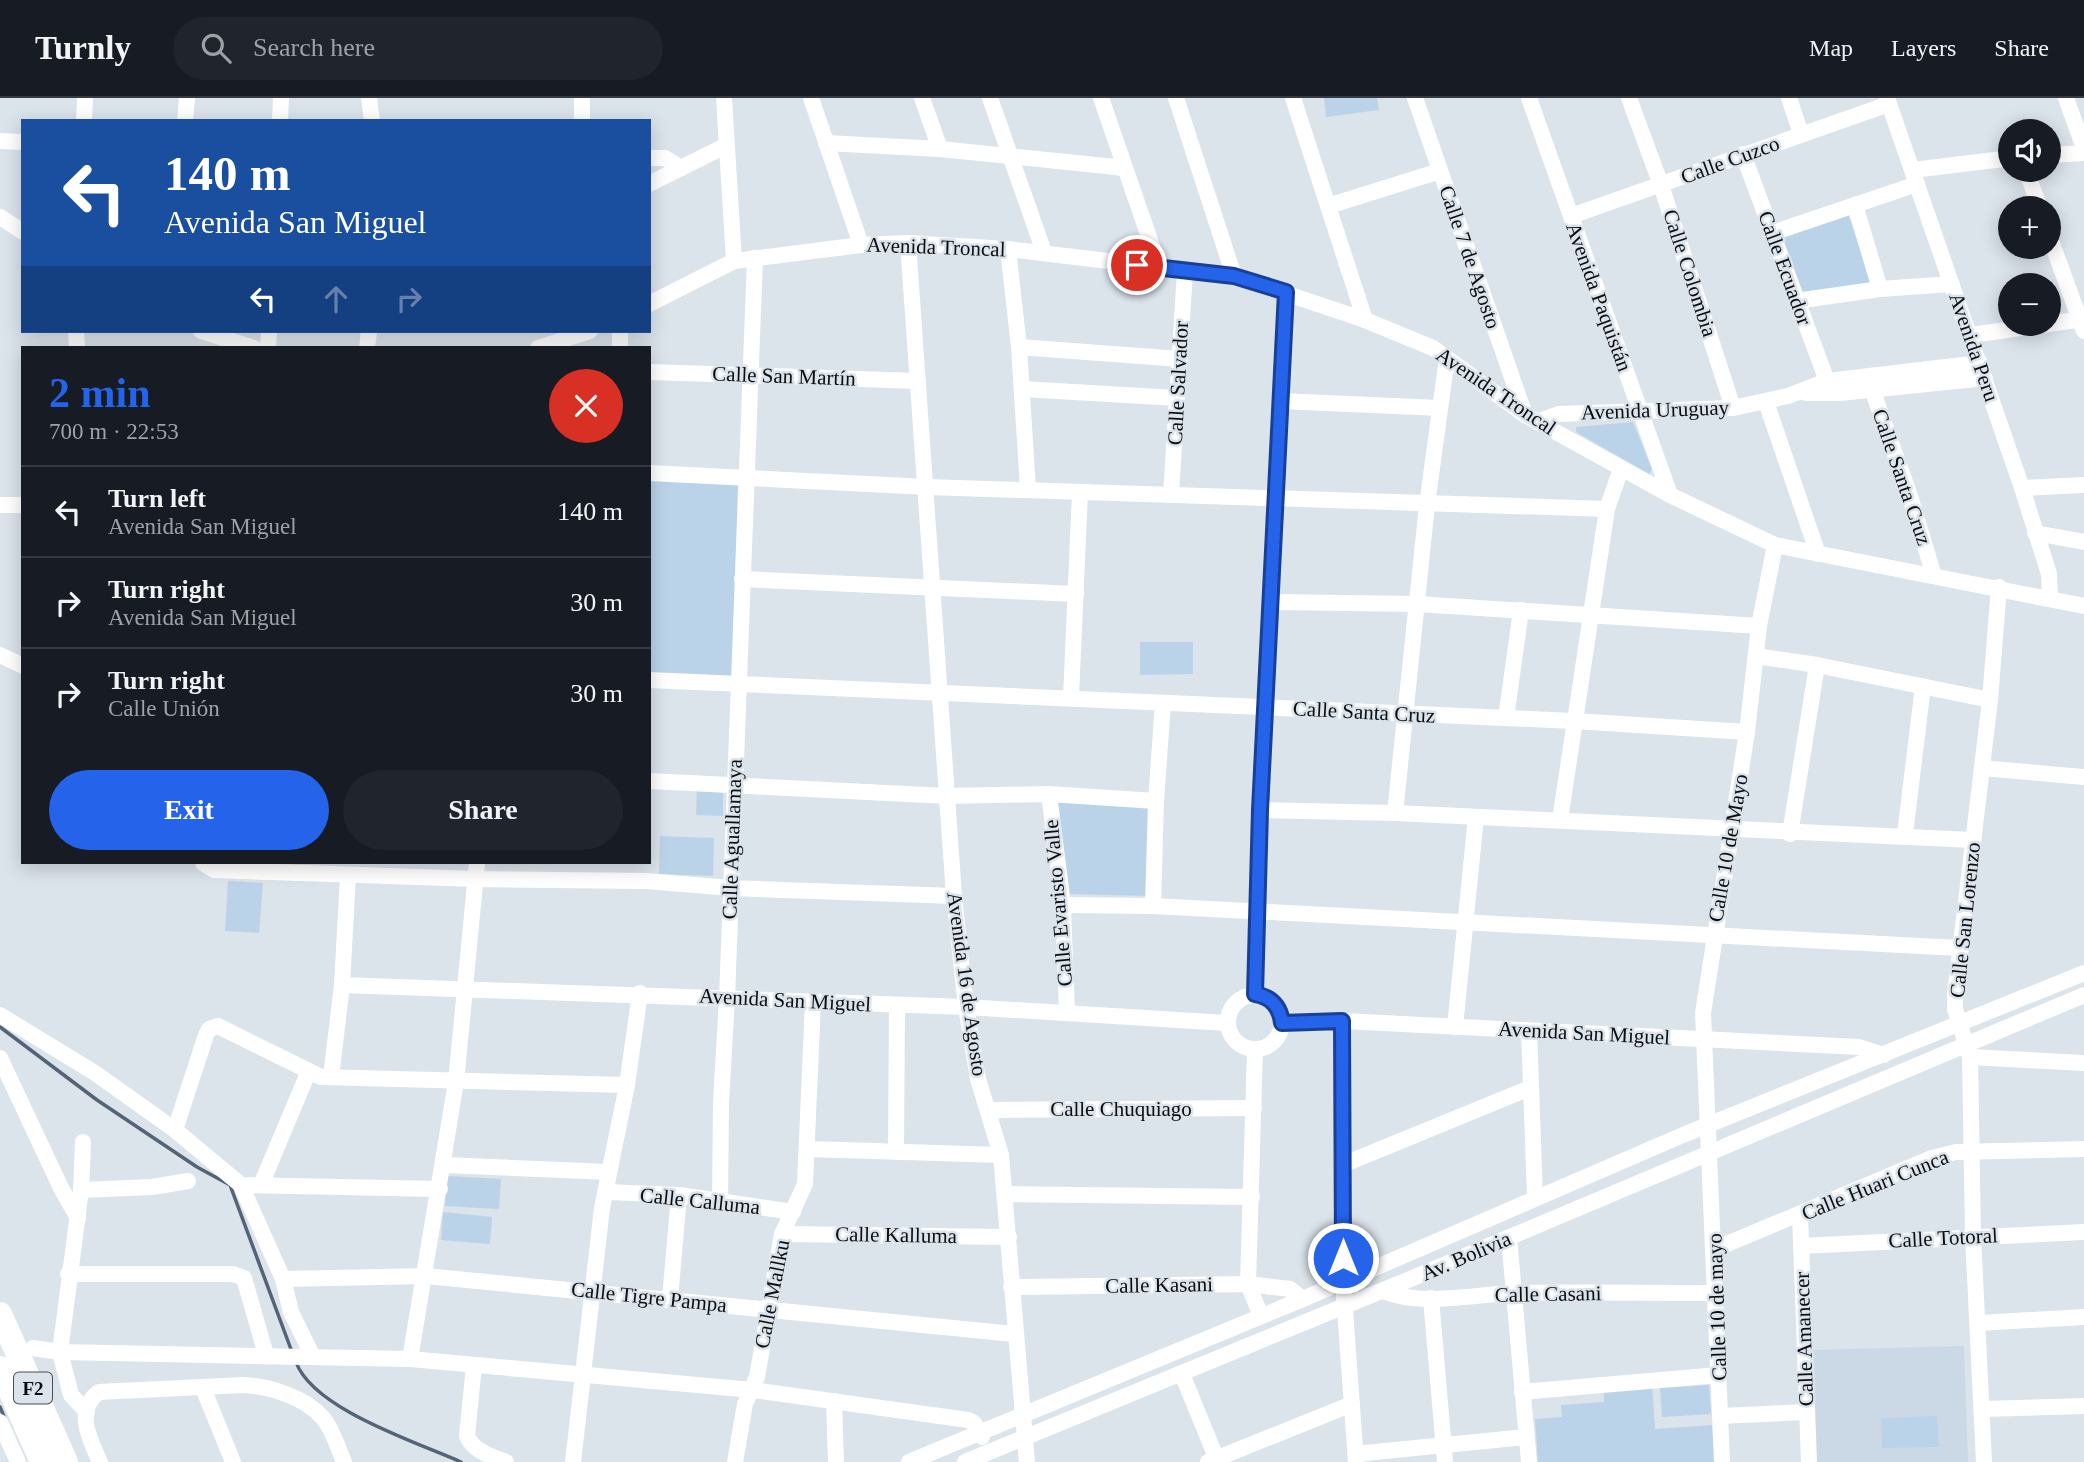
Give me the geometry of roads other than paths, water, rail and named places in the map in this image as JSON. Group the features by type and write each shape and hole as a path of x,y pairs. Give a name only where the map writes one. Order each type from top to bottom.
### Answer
{"highway":[{"name":"F2","path":"0,1314 66,1462"},
{"name":"F2","path":"0,1368 42,1462"}],"street":[{"path":"84,119 85,98"},
{"path":"185,119 187,98"},
{"path":"280,119 281,98"},
{"path":"369,98 372,119"},
{"path":"582,98 582,119"},
{"path":"723,98 734,261"},
{"path":"811,98 861,245"},
{"path":"922,98 940,149"},
{"path":"990,98 1044,252"},
{"path":"1101,98 1160,269"},
{"path":"1176,98 1234,276"},
{"path":"1293,98 1365,320"},
{"name":"Calle 7 de Agosto","path":"1415,98 1531,419"},
{"name":"Avenida Paquistán","path":"1529,98 1670,495"},
{"name":"Calle Colombia","path":"1629,98 1661,185 1733,408"},
{"path":"1789,98 1801,134"},
{"path":"2061,153 2084,150 2066,98"},
{"name":"Calle Cuzco","path":"1571,216 1888,101"},
{"name":"Avenida Peru","path":"1888,101 2022,488 2049,574 2050,599"},
{"path":"0,141 21,142"},
{"path":"826,143 940,149 1125,168"},
{"path":"651,183 725,146"},
{"name":"Calle Ecuador","path":"1743,154 1827,381"},
{"path":"651,158 665,159 681,168"},
{"path":"1772,233 1855,205 1915,177 1998,161"},
{"path":"1328,206 1440,171"},
{"path":"1855,205 1880,289"},
{"path":"0,218 21,231"},
{"name":"Avenida Troncal","path":"651,303 734,261 861,245 908,243 1044,252 1160,269 1234,276 1365,320 1433,348 1531,419 1670,495 1774,544 2084,606"},
{"name":"Avenida 16 de Agosto","path":"908,243 928,487 954,896 965,1007 978,1079 1001,1155 1014,1334 1027,1462"},
{"path":"1007,249 1019,347 1028,489"},
{"name":"Calle Aguallamaya","path":"720,1200 721,1103 755,258"},
{"path":"1971,335 2083,323 2058,259"},
{"name":"Calle Salvador","path":"1171,495 1185,271"},
{"path":"1796,301 1880,289 1952,284"},
{"path":"1255,994 1260,810 1268,707 1286,292"},
{"path":"207,333 248,346"},
{"path":"543,346 578,333"},
{"path":"1019,347 1180,359"},
{"path":"1395,813 1427,505 1447,358"},
{"path":"1796,392 1982,371"},
{"name":"Calle San Martín","path":"651,372 918,381"},
{"name":"Avenida Uruguay","path":"1531,419 1559,414 1733,408 1766,402 1827,381 1870,384"},
{"name":"Calle Santa Cruz","path":"1870,384 1910,496 1934,576"},
{"path":"1022,389 1177,398"},
{"path":"1280,401 1440,408"},
{"path":"1766,402 1818,554"},
{"path":"1560,820 1607,509 1621,469"},
{"path":"651,473 928,487 1607,509"},
{"path":"2022,488 2084,485"},
{"path":"1071,698 1080,492"},
{"path":"0,505 21,505"},
{"path":"2035,533 2084,542"},
{"name":"Calle 10 de Mayo","path":"1711,1153 1703,1013 1747,732 1759,626 1774,544"},
{"path":"742,579 1076,594"},
{"name":"Calle San Lorenzo","path":"1984,1462 1973,1236 1968,1050 1959,1025 1955,994 1990,700 1999,587"},
{"path":"1272,602 1417,604 1759,626"},
{"path":"1506,718 1521,610"},
{"path":"0,654 21,665"},
{"path":"1756,656 1817,664 1990,700"},
{"path":"1790,834 1817,664"},
{"name":"Calle Santa Cruz","path":"651,680 1574,721 1747,732"},
{"path":"1905,834 1923,686"},
{"path":"1153,906 1156,801 1163,703"},
{"path":"1982,768 2084,777"},
{"path":"651,781 733,783 947,796 1049,794 1156,801"},
{"name":"Calle Evaristo Valle","path":"1049,794 1063,905 1067,1013"},
{"path":"1260,810 1560,820 1790,834 1905,834 1973,840"},
{"path":"1455,1027 1468,923 1476,817"},
{"path":"205,864 214,870 348,876 646,881 730,888 954,896"},
{"path":"410,1359 426,1276 456,1082 468,987 477,864"},
{"path":"331,1077 342,985 348,876"},
{"path":"1063,905 1258,911 1959,948"},
{"name":"Av. Bolivia","path":"909,1462 979,1430 1303,1299 1710,1124 2084,973"},
{"name":"Avenida San Miguel","path":"342,985 640,993 965,1007 1227,1023"},
{"path":"573,1462 590,1291 609,1172 627,1085 640,993"},
{"path":"1255,994 1271,1000 1281,1014 1282,1023 1277,1038 1263,1048 1255,1049 1239,1045 1233,1039 1227,1023 1228,1014 1238,1000 1255,994"},
{"name":"Av. Bolivia","path":"965,1462 1345,1307 1711,1153 1968,1050 2084,995"},
{"name":"Calle Mallku","path":"735,1462 745,1404 753,1390 782,1234 805,1184 813,1001"},
{"path":"896,1152 898,1005"},
{"path":"0,1015 95,1073 175,1130 242,1185 283,1279 298,1356"},
{"path":"1342,1021 1343,1282 1355,1458 1443,1445 1526,1437"},
{"name":"Avenida San Miguel","path":"1282,1023 1342,1021 1704,1038 1860,1047 1884,1055"},
{"path":"175,1130 206,1035 212,1027 224,1028 308,1073 331,1077 627,1085"},
{"path":"1529,1031 1535,1197"},
{"path":"1255,1049 1248,1284 1261,1316"},
{"path":"1968,1050 2084,1063"},
{"path":"0,1058 61,1188 78,1217"},
{"path":"261,1185 308,1073"},
{"path":"1342,1165 1530,1088"},
{"name":"Calle Chuquiago","path":"988,1110 1254,1108"},
{"path":"83,1142 81,1190 60,1352 71,1395 87,1412"},
{"path":"808,1149 1001,1155"},
{"name":"Calle Huari Cunca","path":"1715,1250 1931,1158 1972,1151 2084,1149"},
{"name":"Calle 10 de mayo","path":"1711,1153 1722,1462"},
{"path":"444,1165 609,1172"},
{"path":"81,1190 172,1186 188,1181"},
{"path":"242,1185 440,1189"},
{"name":"Calle Calluma","path":"607,1192 679,1195 793,1212"},
{"path":"1005,1194 1252,1197"},
{"path":"670,1298 679,1195"},
{"name":"Calle Amanecer","path":"1800,1215 1809,1462"},
{"name":"Calle Totoral","path":"1801,1246 2084,1232"},
{"name":"Calle Kalluma","path":"782,1234 1009,1237"},
{"path":"1508,1238 1529,1462"},
{"path":"68,1274 233,1274 244,1278 266,1355"},
{"name":"Calle Tigre Pampa","path":"283,1279 426,1276 1014,1334"},
{"name":"Calle Kasani","path":"1011,1287 1248,1284 1290,1289 1303,1299"},
{"name":"Calle Casani","path":"1382,1291 1396,1296 1431,1298 1514,1293 1715,1293"},
{"path":"1431,1298 1445,1462"},
{"path":"1979,1323 2084,1317"},
{"path":"33,1349 60,1352 410,1359 583,1377 753,1390 968,1420 979,1430 989,1452"},
{"path":"474,1366 467,1436 470,1443 484,1453 506,1462"},
{"path":"1182,1374 1214,1461 1352,1404"},
{"path":"1522,1392 1719,1375"},
{"path":"100,1462 87,1434 87,1412 93,1396 99,1392 265,1386 313,1409 330,1428 344,1462"},
{"path":"203,1388 233,1462"},
{"path":"834,1401 836,1462"},
{"path":"1983,1409 2084,1406"},
{"path":"1720,1416 1807,1412"},
{"path":"0,1422 18,1462"}],"waterway":[{"path":"0,1027 97,1100 197,1167 230,1185 292,1352"},
{"path":"296,1362 306,1379 344,1409 393,1434 461,1462"},
{"path":"0,1407 5,1419"}]}
